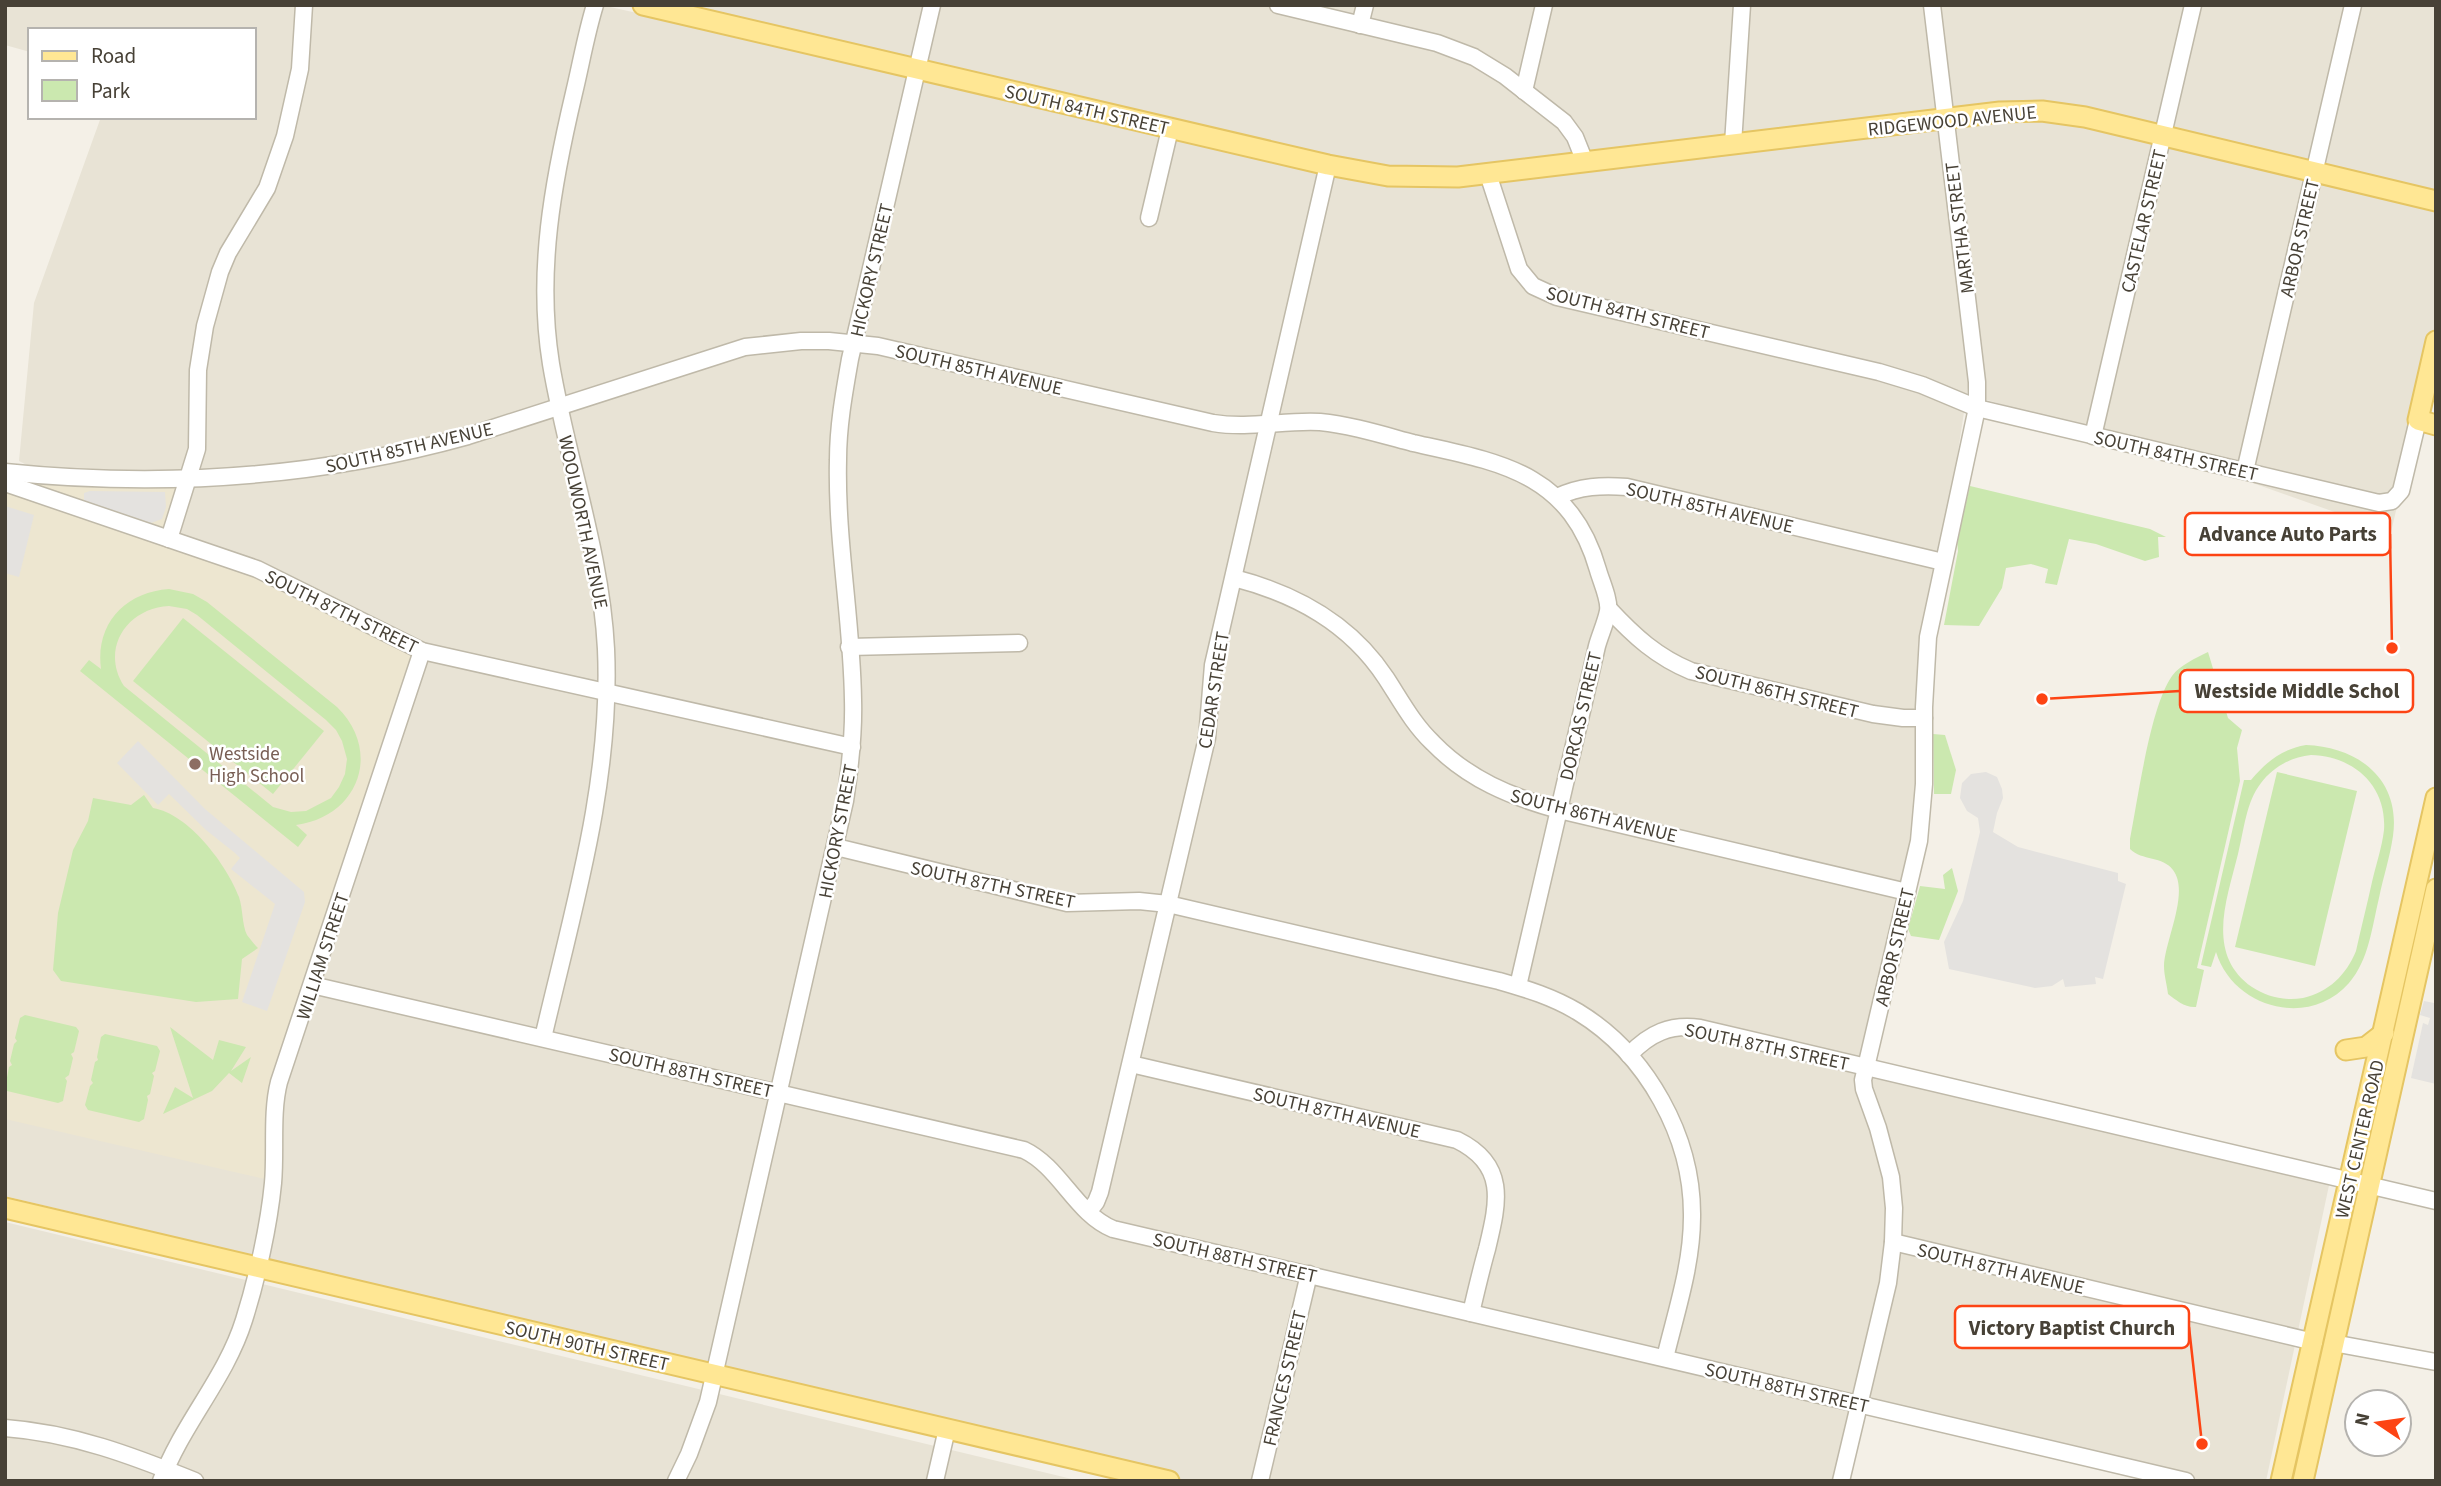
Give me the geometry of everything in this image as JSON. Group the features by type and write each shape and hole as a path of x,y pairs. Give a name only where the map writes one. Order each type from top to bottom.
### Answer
{"main road":[{"name":"SOUTH 84TH STREET","path":"643,5 1362,173 1413,178 1488,174"},
{"name":"RIDGEWOOD AVENUE","path":"1488,174 1945,118 2042,111 2085,117 2436,201"},
{"path":"2427,423 2436,341"},
{"name":"WEST CENTER ROAD","path":"2303,1481 2347,1181 2384,1032 2436,798"},
{"name":"WEST CENTER ROAD","path":"2281,1481 2368,1186 2436,889"},
{"path":"2346,1050 2366,1047 2384,1032"},
{"name":"SOUTH 90TH STREET","path":"5,1209 1169,1481"}],"street":[{"path":"169,539 198,442 198,370 205,326 224,262 267,188 285,136 300,69 304,5"},
{"name":"WOOLWORTH AVENUE","path":"543,1038 597,805 607,691 604,624 596,559 559,407 551,362 545,276 548,231 560,153 595,5"},
{"name":"HICKORY STREET","path":"676,1481 704,1416 715,1375 845,801 852,747 853,700 839,536 838,460 842,405 932,5"},
{"path":"1278,5 1458,50 1489,66 1570,129 1585,162"},
{"path":"1360,25 1365,5"},
{"path":"1524,91 1544,5"},
{"path":"1733,144 1742,5"},
{"name":"MARTHA STREET","path":"1932,5 1973,350 1977,408"},
{"name":"CASTELAR STREET","path":"2093,436 2193,5"},
{"name":"ARBOR STREET","path":"2245,471 2353,5"},
{"path":"1149,218 1170,129"},
{"name":"CEDAR STREET","path":"1088,1211 1100,1192 1207,738 1213,665 1328,165"},
{"name":"SOUTH 84TH STREET","path":"1488,174 1519,269 1533,286 1546,294 1879,372 1922,385 1977,408 2379,503 2395,499 2401,491 2427,423"},
{"name":"SOUTH 85TH AVENUE","path":"5,472 106,479 188,479 286,472 389,455 462,438 745,347 801,341 855,343 915,354 1213,424 1331,424 1487,459 1525,475 1557,497 1584,487 1627,487 1943,562"},
{"name":"ARBOR STREET","path":"1841,1481 1888,1283 1893,1242 1891,1177 1864,1089 1865,1068 1907,892 1923,811 1928,637 1977,408"},
{"name":"SOUTH 87TH STREET","path":"5,483 257,569 422,651 852,747"},
{"path":"1557,497 1587,539 1609,609"},
{"name":"SOUTH 86TH AVENUE","path":"1234,578 1285,593 1328,617 1369,655 1417,726 1449,759 1501,791 1559,810 1907,892"},
{"name":"SOUTH 86TH STREET","path":"1609,609 1647,648 1691,671 1873,714 1924,719"},
{"name":"DORCAS STREET","path":"1518,986 1597,646 1609,609"},
{"path":"849,647 1019,643"},
{"name":"WILLIAM STREET","path":"257,1267 273,1187 278,1089 422,651"},
{"name":"SOUTH 87TH STREET","path":"836,847 1067,903 1139,901 1168,904 1518,986 1580,1013 1607,1033 1629,1055 1641,1042 1656,1032 1686,1026 2436,1201"},
{"name":"SOUTH 88TH STREET","path":"312,985 1024,1150 1038,1159 1099,1222 1112,1229 2186,1481"},
{"path":"1629,1055 1651,1083 1669,1115 1684,1156 1691,1190 1689,1253 1665,1358"},
{"name":"SOUTH 87TH AVENUE","path":"1131,1064 1457,1140 1477,1153 1490,1170 1497,1192 1496,1211 1471,1313"},
{"name":"SOUTH 87TH AVENUE","path":"1893,1242 2323,1343 2436,1362"},
{"path":"164,1475 233,1351 245,1319 257,1267"},
{"name":"FRANCES STREET","path":"1260,1481 1309,1275"},
{"path":"5,1428 86,1441 164,1475 195,1481"},
{"path":"935,1481 947,1429"}],"shaded area":[{"path":"5,5 601,5 1253,149 646,5 2436,5 2436,340 2391,532 2171,454 1977,397 1972,360 1936,595 1919,841 1865,1067 2331,1176 2266,1481 2187,1481 1859,1404 1837,1481 1189,1481 5,1196 5,1104 417,664 19,461 34,303 100,119 256,119 256,28 28,28 28,51 5,45"},
{"name":"Westside High School","path":"5,472 188,479 169,538 240,562 422,651 279,1082 273,1181 5,1119"},
{"path":"165,492 166,507 162,519 151,523 84,501 84,493"},
{"path":"5,506 34,515 19,577 5,573"},
{"path":"138,741 205,809 304,892 305,902 267,1011 242,1002 275,904 231,869 240,858 169,794 158,805 117,763"},
{"path":"1986,772 1997,777 2002,789 2003,798 1993,832 2018,847 2118,873 2118,881 2126,884 2103,979 2095,977 2096,984 2065,987 2063,979 2052,986 2035,988 1949,969 1944,942 1963,901 1980,832 1978,818 1967,811 1960,798 1962,783 1971,774"},
{"path":"2436,995 2436,1084 2411,1078 2423,1023 2428,1025 2430,1018 2420,1015 2424,1001 2434,1003"},
{"path":"5,1222 1080,1481 5,1481"}],"green space":[{"path":"1970,486 2150,529 2166,537 2158,537 2159,557 2145,561 2096,544 2069,539 2057,585 2045,583 2048,569 2031,564 2006,568 2002,588 1979,626 1944,625 1958,551 1957,540"},
{"path":"169,589 193,594 207,602 337,707 351,725 359,743 361,762 357,780 348,796 335,810 296,825 307,835 298,847 80,671 89,660 101,669 103,638 116,613 139,596","holes":["169,606 187,609 336,730 347,759 345,774 331,798 306,811 291,812 273,807 124,686 117,672 115,658 117,645 130,622 154,608"]},
{"path":"183,618 324,731 273,794 133,681"},
{"path":"2208,652 2228,718 2242,730 2237,748 2240,781 2197,968 2204,970 2196,1007 2192,1007 2168,994 2164,973 2165,955 2178,903 2178,879 2164,862 2130,849 2130,839 2151,731 2164,690 2179,668"},
{"path":"1933,734 1945,735 1956,770 1951,794 1934,794"},
{"path":"2306,745 2343,752 2372,770 2383,783 2394,816 2390,852 2369,943 2356,974 2332,997 2314,1005 2294,1008 2274,1006 2255,999 2238,987 2225,971 2216,952 2211,967 2201,965 2244,780 2251,780 2275,757","holes":["2311,755 2326,757 2353,767 2373,787 2380,799 2383,814 2382,843 2356,951 2347,968 2321,992 2296,999 2276,997 2252,987 2237,974 2228,959 2223,925 2225,907 2249,807 2261,783 2271,772 2290,761"]},
{"path":"2277,772 2357,791 2315,966 2235,947"},
{"path":"144,795 153,808 167,812 193,830 226,870 239,897 245,931 258,948 242,959 238,999 196,1002 61,981 53,970 58,913 73,850 88,821 93,798 131,805"},
{"path":"1952,868 1958,891 1939,940 1911,936 1908,929 1920,886 1945,889 1943,875"},
{"path":"25,1015 76,1027 79,1031 74,1052 71,1054 73,1058 69,1075 65,1078 67,1081 63,1101 58,1103 7,1091 5,1088 20,1018"},
{"path":"170,1027 213,1060 219,1040 246,1047 231,1071 251,1057 242,1083 229,1073 212,1091 163,1114 175,1087 193,1098"},
{"path":"105,1034 157,1046 160,1051 155,1071 152,1073 154,1076 150,1094 147,1096 144,1119 139,1122 88,1110 85,1105 93,1083 91,1080 95,1062 98,1060 101,1037"}],"place":[{"name":"Advance Auto Parts","path":"2392,648"},
{"name":"Westside Middle Schol","path":"2042,699"},
{"name":"Westside High School","path":"195,764"},
{"name":"Victory Baptist Church","path":"2202,1444"}]}
